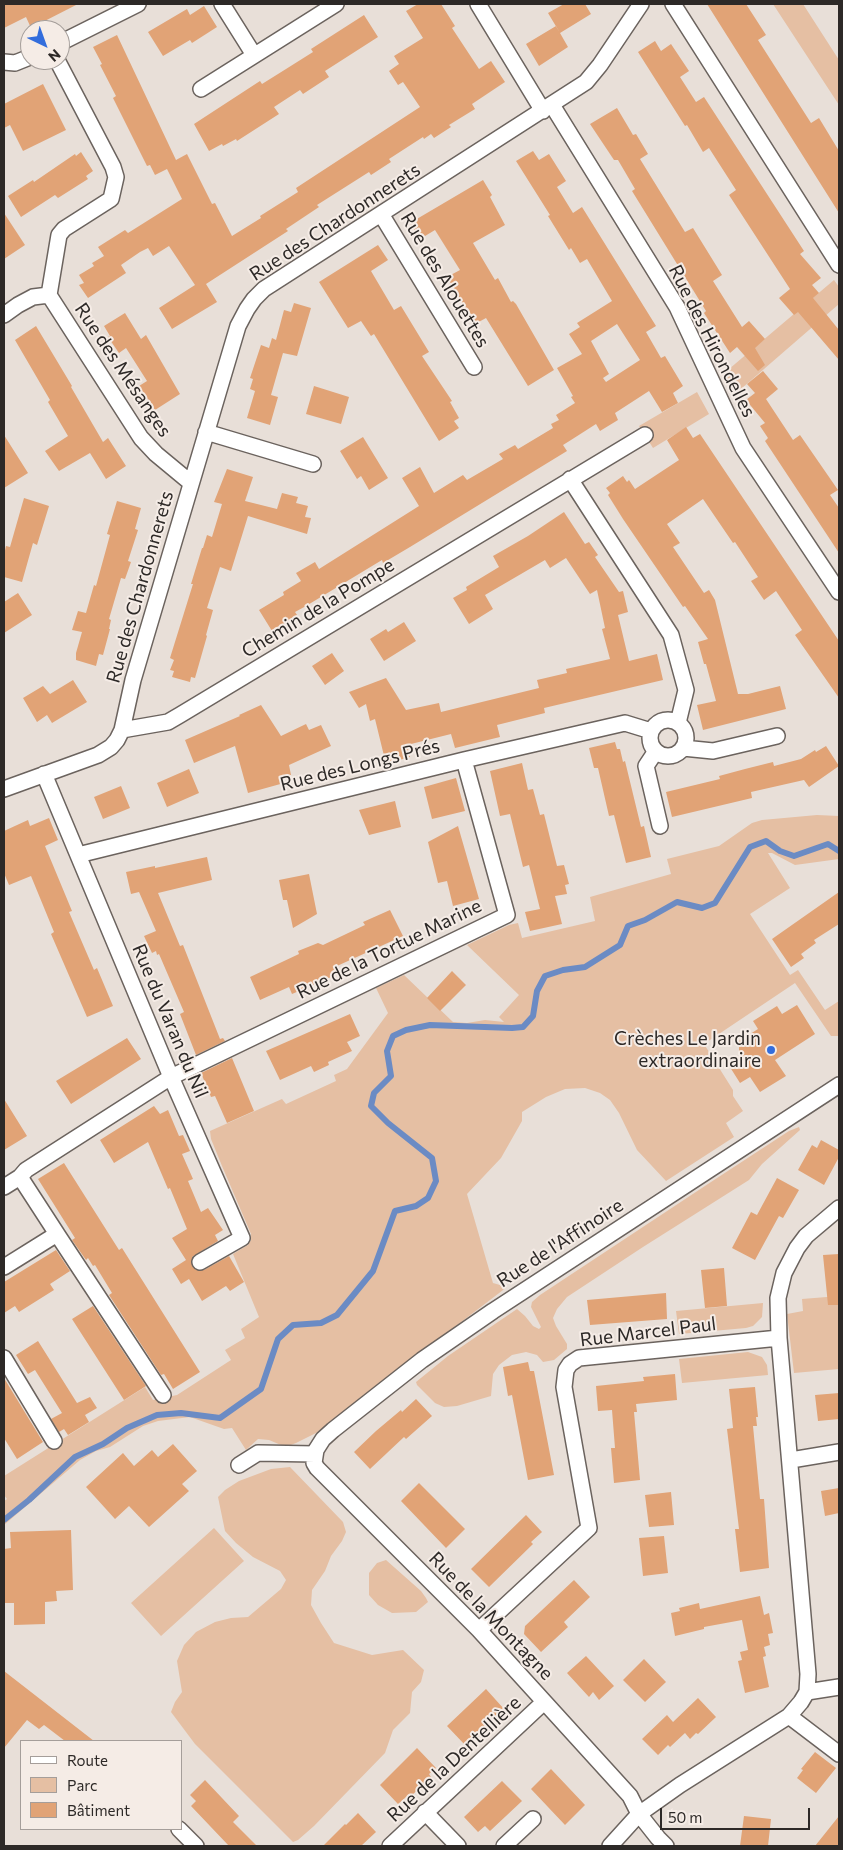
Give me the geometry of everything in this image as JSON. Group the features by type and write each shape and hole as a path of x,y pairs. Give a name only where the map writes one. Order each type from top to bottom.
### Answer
{"street":[{"path":"70,38 138,4"},
{"path":"222,4 254,55"},
{"path":"201,89 336,4"},
{"name":"Rue des Hirondelles","path":"478,4 677,307 743,448 839,592"},
{"name":"Rue des Chardonnerets","path":"122,730 133,680 206,432 238,326 246,309 264,289 586,82 593,75 642,4"},
{"path":"673,4 839,265"},
{"path":"4,62 16,64 20,62"},
{"path":"4,315 33,297 50,295 59,235 64,229 111,199 116,177 113,167 63,70"},
{"name":"Rue des Alouettes","path":"381,214 474,367"},
{"name":"Rue des Mésanges","path":"50,295 142,438 156,454 191,483"},
{"path":"206,432 313,464"},
{"name":"Chemin de la Pompe","path":"122,730 168,722 645,435"},
{"path":"570,479 671,635 686,690 678,723"},
{"path":"666,720 678,723 682,726 686,737 683,748 673,755 661,755 650,742 651,731 655,726 666,720"},
{"name":"Rue des Longs Prés","path":"78,855 464,760 625,723 651,731"},
{"path":"4,789 98,755 111,747 122,730"},
{"path":"683,748 713,751 777,736"},
{"path":"656,751 646,766 660,826"},
{"name":"Rue de la Tortue Marine","path":"171,1077 507,914 464,760"},
{"name":"Rue du Varan du Nil","path":"44,774 171,1077 242,1238 200,1262"},
{"path":"4,1187 20,1177 26,1170 171,1077"},
{"name":"Rue de l'Affinoire","path":"315,1452 323,1439 333,1430 422,1360 493,1310 839,1085"},
{"path":"20,1177 163,1395"},
{"path":"610,1846 639,1814 680,1785 789,1716 807,1692 808,1674 778,1338 778,1298 780,1285 790,1259 806,1236 839,1208"},
{"path":"4,1267 57,1234"},
{"name":"Rue Marcel Paul","path":"480,1630 589,1528 564,1387 566,1370 570,1364 580,1358 778,1338"},
{"path":"4,1358 54,1441"},
{"path":"239,1465 258,1452 315,1452"},
{"name":"Rue de la Montagne","path":"315,1452 314,1463 317,1468 480,1630 630,1796 639,1814 666,1846"},
{"path":"790,1460 839,1452"},
{"path":"807,1692 839,1687"},
{"name":"Rue de la Dentellière","path":"390,1846 544,1702"},
{"path":"789,1716 839,1754"},
{"path":"425,1812 458,1846"},
{"path":"504,1846 533,1819"},
{"path":"180,1830 196,1846"}],"green space":[{"path":"773,4 803,4 839,60 839,105"},
{"path":"834,280 839,287 839,304 734,395 722,375"},
{"path":"697,392 709,414 653,448 639,426"},
{"path":"817,815 839,816 839,859 795,865 772,853 768,853 790,888 750,914 790,975 798,970 825,1010 839,1001 839,1036 831,1036 795,983 704,1044 733,1090 733,1096 743,1111 726,1123 734,1137 666,1181 637,1150 619,1113 610,1100 600,1093 585,1088 565,1089 546,1097 522,1112 522,1121 501,1158 467,1194 493,1283 507,1287 316,1433 296,1443 288,1446 269,1440 258,1439 246,1450 232,1428 224,1429 190,1417 158,1421 143,1426 110,1447 96,1451 80,1460 4,1525 4,1501 7,1499 4,1495 4,1476 145,1387 153,1400 177,1395 231,1360 225,1350 245,1338 241,1329 259,1317 233,1254 248,1245 251,1240 251,1234 211,1139 210,1131 282,1099 286,1104 336,1081 334,1075 347,1069 388,1013 376,988 404,975 453,1022 467,1023 485,1020 504,1022 499,1017 519,995 467,945 509,925 518,923 522,938 595,921 590,897 671,874 667,859 719,846 752,823 762,820"},
{"path":"799,1127 800,1130 762,1164 749,1180 567,1297 557,1309 553,1318 567,1344 567,1349 554,1360 543,1362 537,1355 526,1352 512,1355 499,1365 493,1374 491,1396 457,1406 444,1407 435,1403 417,1385 416,1382 448,1356 517,1309 533,1326 539,1329 541,1327 531,1307 532,1302 540,1295 789,1131"},
{"path":"839,1296 839,1369 794,1373 787,1314 803,1311 802,1299"},
{"path":"763,1303 762,1317 753,1326 679,1334 676,1311"},
{"path":"748,1352 762,1357 767,1365 768,1375 682,1383 679,1359"},
{"path":"290,1467 343,1522 346,1532 331,1556 325,1571 312,1590 311,1605 334,1643 372,1655 403,1650 424,1670 421,1682 412,1692 410,1713 393,1730 385,1753 314,1826 293,1842 195,1744 171,1712 182,1692 177,1661 184,1645 196,1632 215,1622 231,1618 248,1617 281,1589 286,1580 280,1571 253,1557 225,1531 218,1497 239,1481 271,1469"},
{"path":"214,1528 244,1561 161,1636 131,1603"},
{"path":"386,1560 421,1591 426,1598 428,1602 416,1612 392,1613 378,1605 369,1595 369,1573 377,1563"}],"building":[{"path":"4,4 78,4 47,20 27,20 26,17 4,28"},
{"path":"418,4 441,4 455,26 452,28 479,69 491,61 505,82 472,104 475,109 449,125 451,127 434,138 431,134 424,139 423,137 389,159 391,162 371,175 369,172 317,205 319,207 286,229 288,231 206,284 217,302 172,329 159,308 195,285 169,246 153,256 148,248 140,252 121,265 126,273 88,298 79,285 84,283 79,275 94,266 92,263 104,256 98,247 125,230 128,233 182,199 167,169 155,175 150,165 147,166 113,98 116,96 93,47 117,35 176,160 187,154 212,204 215,203 232,236 298,192 296,188 420,107 403,82 398,85 389,71 399,64 394,56 423,38 406,11"},
{"path":"564,4 585,4 591,14 560,33 548,13"},
{"path":"707,4 746,4 766,35 758,40 811,123 819,118 839,151 839,213"},
{"path":"204,6 217,27 192,43 190,40 163,56 148,32 187,9 190,15"},
{"path":"364,15 378,37 325,71 329,77 303,94 300,90 274,107 279,114 237,141 236,139 223,146 222,144 209,151 194,124 260,81 262,84 313,52 311,49"},
{"path":"556,26 568,47 539,66 526,44"},
{"path":"655,41 661,51 671,44 689,71 680,77 696,102 704,97 804,251 800,254 821,278 812,285 819,293 813,298 839,330 839,360 798,312 794,315 779,298 790,289 729,195 736,190 709,148 703,152 638,52"},
{"path":"43,84 66,130 23,151 10,125 4,128 4,104"},
{"path":"617,108 633,135 636,134 648,154 640,159 685,232 693,228 722,275 713,281 742,327 749,321 765,339 755,348 765,365 758,371 737,347 730,353 704,313 706,311 632,191 635,189 618,160 614,160 590,124"},
{"path":"533,151 539,160 549,154 566,181 557,187 573,213 582,207 656,326 646,332 661,358 665,356 683,386 673,393 678,403 662,412 649,391 615,413 618,420 600,431 596,424 563,445 567,451 383,563 382,560 295,612 297,615 272,631 259,610 284,595 283,592 301,581 296,573 315,562 319,569 419,506 402,478 420,467 434,493 463,475 467,480 503,459 499,454 515,445 518,449 553,428 551,424 559,420 556,415 575,403 557,368 582,354 569,334 580,327 577,323 612,301 587,259 580,263 571,248 569,250 548,216 550,215 516,161","holes":["617,324 640,360 606,382 603,378 609,374 591,341"]},
{"path":"81,152 93,171 86,176 88,179 58,198 55,195 21,217 8,196"},
{"path":"483,180 505,225 473,243 495,280 498,278 511,302 513,301 516,304 554,370 528,386 486,318 475,324 447,277 460,270 435,230 420,239 410,223"},
{"path":"4,213 25,245 4,259"},
{"path":"378,245 388,260 371,271 394,310 401,306 429,352 422,356 452,401 450,402 459,418 454,421 459,428 439,441 374,334 371,336 361,321 348,328 319,282"},
{"path":"294,303 311,308 297,356 283,353 271,395 278,397 270,425 247,418 255,391 250,389 253,379 250,378 261,345 269,348 272,338 276,340 284,310 291,312"},
{"path":"125,313 141,339 146,335 180,394 155,410 139,386 147,381 126,348 119,353 108,337 110,336 104,326"},
{"path":"36,326 103,442 108,438 126,466 106,479 90,453 59,471 45,451 68,436 48,402 50,400 15,340"},
{"path":"763,371 778,389 766,399 793,440 800,435 838,490 830,495 839,508 839,553 765,441 768,438 760,426 765,423 746,400 755,393 747,384"},
{"path":"314,386 349,397 341,424 306,414"},
{"path":"686,427 693,438 700,434 839,641 839,698 795,635 802,630 776,591 764,600 751,581 758,577 703,499 667,524 680,543 673,547 704,593 709,590 715,600 738,694 748,694 780,686 786,709 703,730 697,705 716,701 698,642 708,639 685,606 683,607 623,519 608,495 610,493 606,488 623,476 627,482 629,480 635,489 679,460 667,440"},
{"path":"4,435 28,473 4,488"},
{"path":"363,437 388,478 369,490 361,476 357,479 340,451"},
{"path":"227,469 253,477 245,501 277,509 282,493 298,497 296,503 308,506 305,517 311,518 307,534 248,516 231,571 220,567 207,608 213,610 207,636 195,678 191,677 190,682 172,677 174,671 170,670 174,660 170,658 202,548 207,535 212,537 222,504 214,502"},
{"path":"24,498 49,506 37,545 33,543 22,582 4,577 4,555 6,546 10,547"},
{"path":"117,501 141,508 135,529 138,530 128,561 131,562 125,579 121,578 109,619 111,620 110,629 103,655 99,654 96,666 76,660 82,632 72,630 78,611 86,613 94,585 96,586 110,535 107,534"},
{"path":"564,512 585,544 589,542 598,555 595,557 619,592 623,591 628,612 618,615 629,661 657,654 663,680 544,708 545,713 497,725 500,737 455,748 451,734 407,745 410,757 386,764 375,719 370,721 366,704 359,708 349,692 386,678 406,710 439,703 441,712 539,688 537,680 567,673 566,669 610,659 602,629 605,628 597,590 590,594 566,558 550,568 545,560 485,595 493,609 469,624 453,598 467,590 466,587 499,567 493,556"},
{"path":"18,593 32,615 4,633 4,602"},
{"path":"404,622 416,641 384,661 370,639 386,629 388,632"},
{"path":"332,653 344,671 325,685 312,666"},
{"path":"73,680 87,702 52,723 47,715 37,722 23,698 43,686 50,694"},
{"path":"261,705 281,736 306,724 309,730 321,725 331,746 289,765 291,775 282,777 284,783 248,793 235,746 194,763 185,740"},
{"path":"615,742 617,749 620,749 623,762 625,761 641,827 644,826 651,857 626,863 614,815 609,816 598,768 594,768 589,748"},
{"path":"826,746 839,766 809,787 804,780 751,792 752,798 672,817 666,792 720,779 719,776 773,762 774,766 801,759 815,750 816,752"},
{"path":"522,763 528,790 533,789 540,815 544,814 557,866 564,865 569,884 565,885 567,894 555,896 562,924 530,931 525,912 540,909 529,865 523,867 510,814 500,816 490,771"},
{"path":"189,769 199,793 167,807 157,783"},
{"path":"456,778 465,811 432,819 424,787"},
{"path":"121,786 130,808 103,819 94,797"},
{"path":"395,801 401,827 369,835 359,810"},
{"path":"49,818 58,840 45,846 72,911 69,912 94,970 97,968 113,1006 87,1017 51,934 54,932 31,876 9,885 4,873 4,831 28,820 30,826"},
{"path":"458,826 479,899 453,906 447,881 438,883 428,842"},
{"path":"207,857 212,880 158,893 180,946 183,945 220,1039 223,1038 225,1041 196,1055 180,1014 184,1012 159,954 157,955 156,951 152,953 144,936 156,931 139,892 131,894 126,872"},
{"path":"309,874 317,914 293,928 287,900 283,900 279,880"},
{"path":"839,892 839,924 814,940 816,943 801,954 804,958 791,967 772,939"},
{"path":"390,910 403,936 337,966 340,973 320,982 292,994 289,987 260,1000 250,977 299,954 298,951 318,943 323,945 365,925 363,922"},
{"path":"452,971 466,985 440,1011 427,998"},
{"path":"797,1005 815,1034 775,1060 786,1076 760,1092 750,1077 740,1083 728,1064 739,1057 739,1041 758,1029 753,1021 777,1006 782,1014"},
{"path":"350,1014 360,1036 347,1042 352,1051 328,1062 329,1065 314,1072 311,1066 280,1080 266,1051"},
{"path":"127,1038 141,1059 71,1104 56,1081"},
{"path":"232,1058 254,1111 227,1123 215,1096 211,1097 201,1073"},
{"path":"4,1099 27,1136 4,1150"},
{"path":"154,1106 160,1114 168,1110 179,1136 183,1135 190,1151 182,1154 193,1179 188,1181 201,1212 208,1208 223,1230 215,1235 218,1241 192,1257 192,1266 196,1270 204,1270 229,1256 244,1282 230,1291 226,1286 202,1301 189,1279 181,1284 172,1269 186,1260 172,1238 187,1229 148,1142 114,1163 100,1140"},
{"path":"821,1140 839,1150 839,1157 824,1185 798,1170 812,1145 817,1148"},
{"path":"64,1163 119,1250 122,1248 200,1372 173,1389 164,1374 161,1375 109,1295 112,1293 95,1265 93,1266 88,1258 86,1260 72,1240 75,1238 38,1179"},
{"path":"777,1178 799,1190 783,1218 779,1216 755,1260 732,1248 751,1212 757,1215"},
{"path":"56,1250 70,1271 50,1284 54,1290 19,1312 15,1306 4,1313 4,1282"},
{"path":"839,1254 839,1305 828,1305 823,1255"},
{"path":"724,1268 727,1306 705,1308 701,1270"},
{"path":"666,1293 667,1319 590,1325 587,1300"},
{"path":"93,1306 146,1386 124,1400 72,1319"},
{"path":"38,1341 77,1403 90,1397 97,1408 85,1415 89,1422 68,1435 64,1429 59,1432 51,1419 62,1413 35,1370 28,1374 16,1355"},
{"path":"528,1362 530,1371 534,1371 554,1475 528,1480 512,1395 508,1396 503,1367"},
{"path":"675,1374 677,1400 636,1404 637,1412 634,1412 640,1480 614,1483 611,1448 615,1448 612,1410 598,1411 596,1386 644,1381 643,1377"},
{"path":"4,1378 43,1442 17,1459 4,1438"},
{"path":"755,1387 758,1417 756,1417 757,1426 753,1426 760,1499 764,1499 769,1568 740,1572 735,1529 739,1529 727,1429 733,1428 729,1389"},
{"path":"839,1393 839,1419 818,1421 815,1395"},
{"path":"416,1399 432,1416 406,1439 404,1437 370,1469 354,1452 376,1431"},
{"path":"173,1444 197,1471 182,1484 189,1491 149,1527 129,1506 115,1519 86,1487 123,1453 134,1466 152,1450 158,1457"},
{"path":"419,1483 465,1529 446,1548 401,1501"},
{"path":"839,1488 839,1513 825,1516 821,1491"},
{"path":"671,1492 674,1525 649,1527 645,1495"},
{"path":"526,1515 542,1532 531,1542 533,1544 489,1587 471,1569"},
{"path":"71,1530 73,1590 56,1591 57,1601 45,1602 45,1624 14,1625 14,1603 4,1603 4,1549 11,1548 10,1532"},
{"path":"664,1536 668,1573 643,1576 639,1538"},
{"path":"574,1580 590,1597 564,1622 568,1627 541,1652 524,1634 525,1626"},
{"path":"760,1596 764,1615 769,1613 773,1633 768,1634 770,1645 764,1647 766,1656 763,1657 769,1687 745,1693 738,1661 742,1660 740,1652 748,1650 742,1620 704,1627 704,1629 675,1636 671,1613 680,1611 679,1608 699,1603 700,1609"},
{"path":"586,1656 614,1686 599,1700 593,1692 589,1697 567,1673"},
{"path":"644,1659 666,1682 645,1702 623,1680"},
{"path":"4,1671 93,1740 64,1740 44,1725 39,1729 27,1720 4,1748"},
{"path":"486,1689 504,1709 497,1715 499,1718 475,1740 473,1738 465,1745 447,1726"},
{"path":"698,1698 716,1717 698,1734 696,1733 690,1739 685,1733 658,1755 642,1739 667,1715 673,1722"},
{"path":"417,1748 436,1768 429,1774 431,1777 408,1799 406,1797 398,1804 380,1785"},
{"path":"815,1752 836,1768 816,1793 797,1778 803,1770 801,1769"},
{"path":"551,1769 585,1805 565,1825 531,1789"},
{"path":"205,1780 239,1816 233,1822 257,1846 229,1846 191,1806 196,1801 190,1795"},
{"path":"502,1781 522,1801 490,1831 485,1826 478,1832 464,1817"},
{"path":"358,1813 376,1832 361,1846 323,1846 345,1824"},
{"path":"744,1816 771,1819 768,1846 740,1846"},
{"path":"839,1816 839,1846 815,1846"}],"waterway":[{"path":"4,1520 29,1500 75,1457 103,1444 127,1428 157,1415 181,1413 220,1418 261,1389 278,1339 293,1325 321,1323 337,1315 373,1271 395,1211 416,1206 428,1198 436,1181 432,1158 388,1123 371,1106 374,1093 391,1076 387,1051 393,1036 406,1030 430,1025 523,1027 533,1016 537,991 545,976 563,970 585,967 620,945 628,926 645,920 677,902 702,908 715,903 750,847 766,841 780,851 794,856 828,844 839,851"}],"place":[{"name":"Crèches Le Jardin extraordinaire","path":"771,1050"}]}
